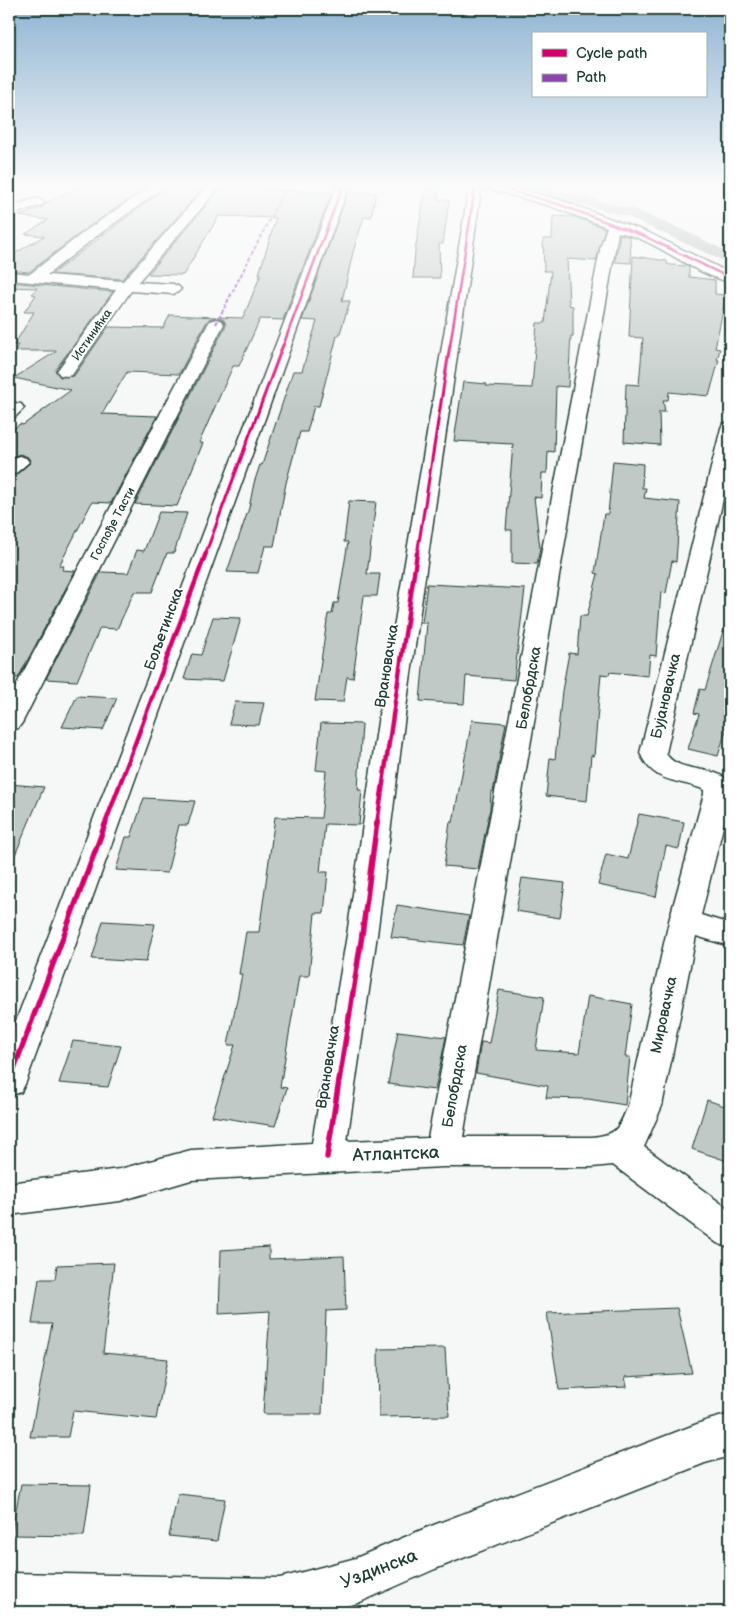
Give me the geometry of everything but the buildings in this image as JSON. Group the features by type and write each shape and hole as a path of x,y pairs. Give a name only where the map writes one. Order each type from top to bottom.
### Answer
{"street":[{"path":"34,279 57,261"},
{"name":"Истинићка","path":"66,371 126,287 149,261"},
{"name":"Бољетинска","path":"9,1082 315,261"},
{"name":"Врановачка","path":"327,1157 362,935 393,705 463,261"},
{"name":"Белобрдска","path":"443,1152 605,261"},
{"path":"692,261 730,278"},
{"path":"9,276 126,287 173,289"},
{"name":"Госпође Тасти","path":"9,723 216,324"},
{"name":"Бујановачка","path":"684,922 718,794 718,786 710,781 663,768 655,762 653,753 730,428"},
{"path":"684,922 730,935"},
{"name":"Мировачка","path":"619,1150 632,1136 644,1106 684,922"},
{"path":"619,1150 730,1231"},
{"name":"Атлантска","path":"9,1199 120,1185 191,1165 443,1152 592,1152 619,1150"},
{"name":"Уздинска","path":"9,1596 281,1607 358,1580 426,1550 705,1442 730,1435"}],"marked path":[{"path":"216,324 248,261"}],"cycle path":[{"path":"9,1082 315,261"},
{"path":"327,1157 362,935 392,715 464,261"},
{"path":"692,261 730,278"}]}
